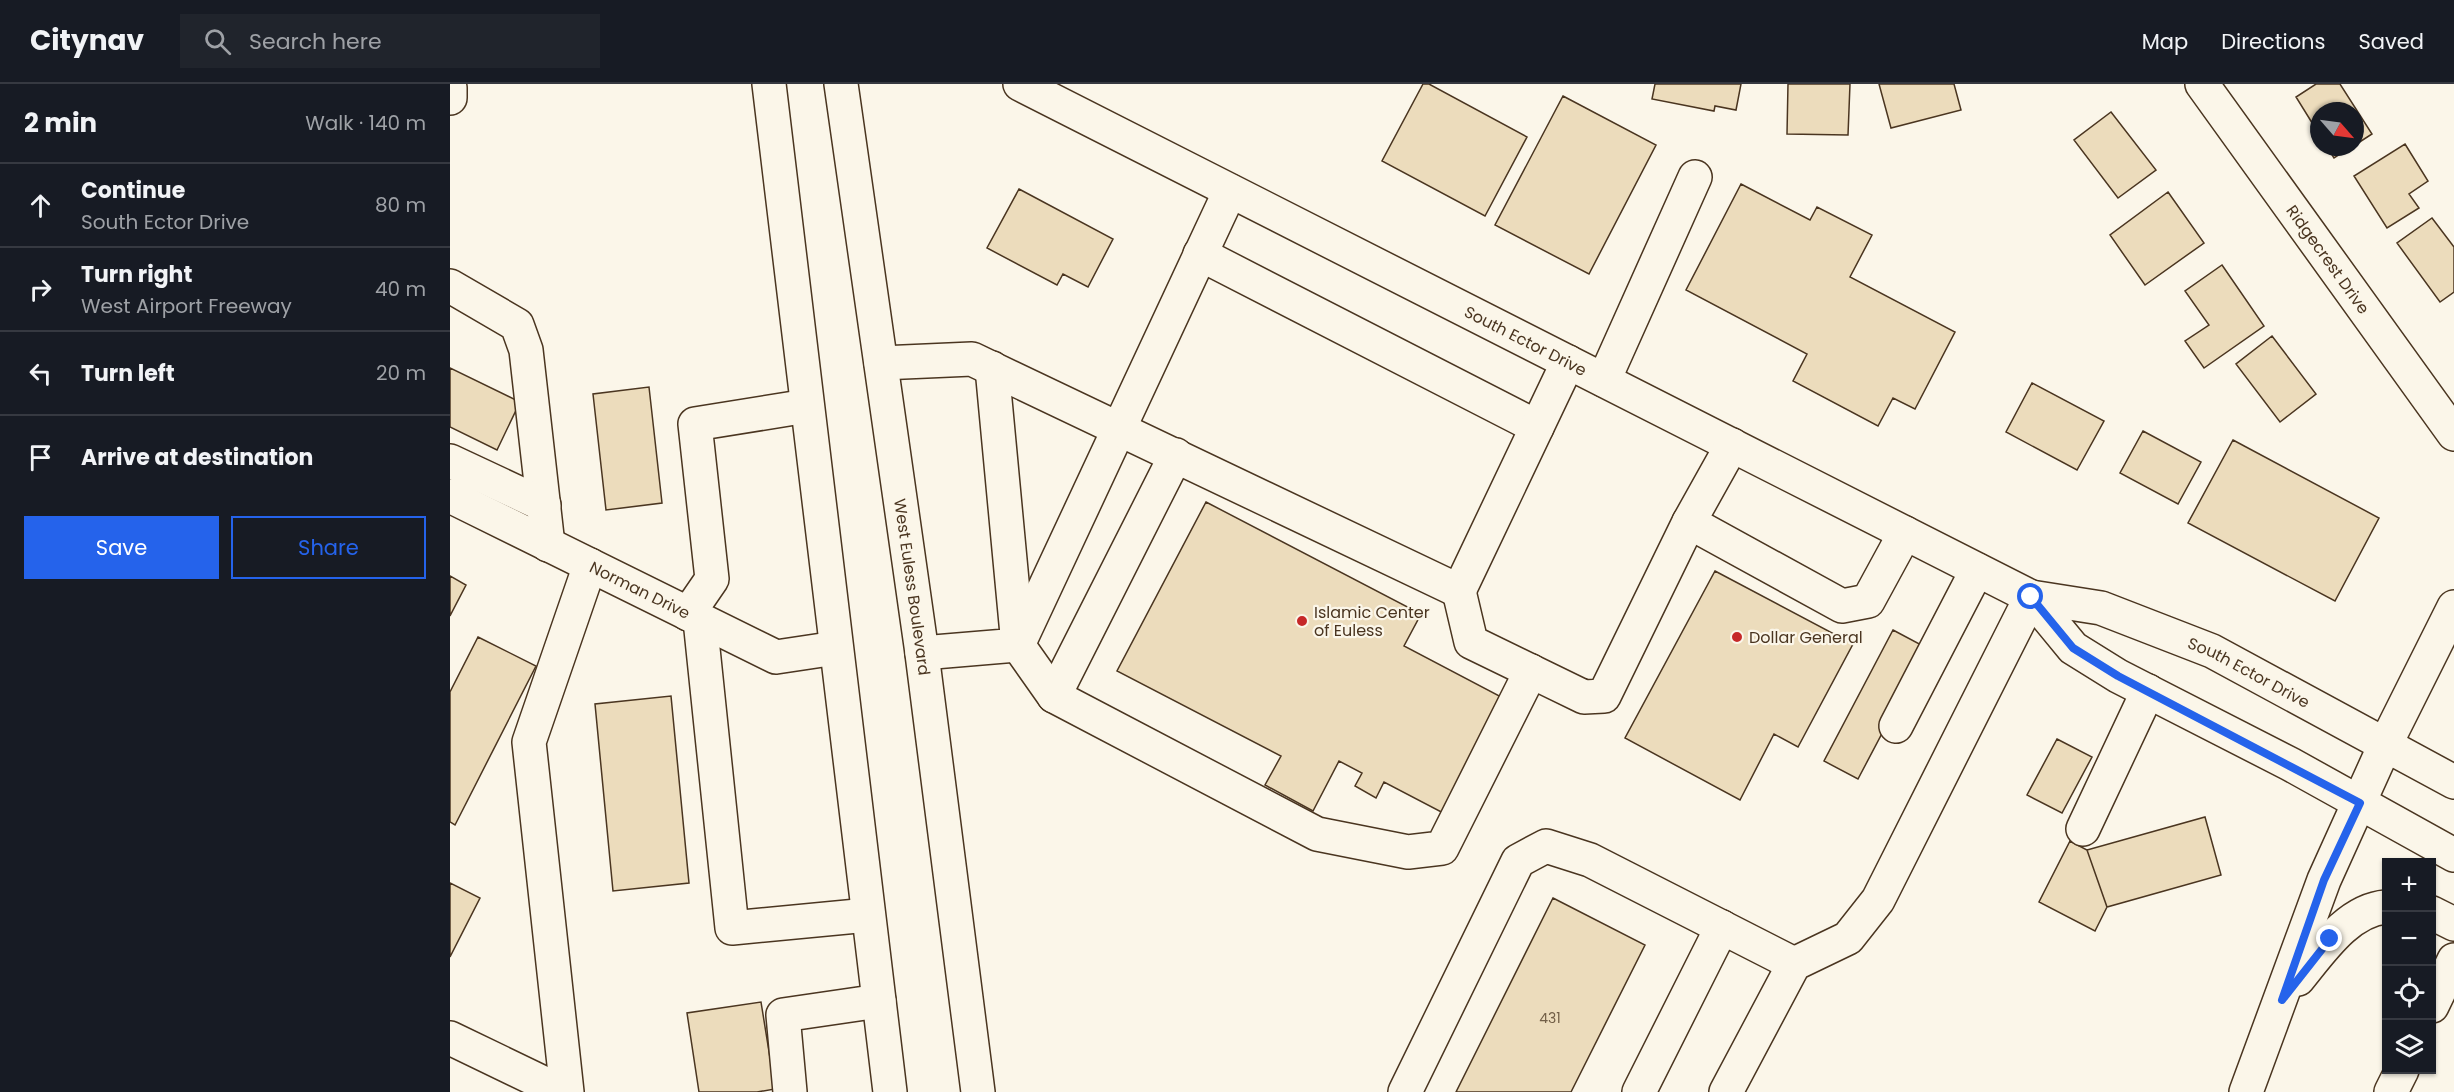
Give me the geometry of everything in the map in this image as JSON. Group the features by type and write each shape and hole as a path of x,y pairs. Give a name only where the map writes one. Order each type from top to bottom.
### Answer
{"main road":[{"path":"769,84 890,1092"},
{"name":"West Euless Boulevard","path":"841,84 922,653 978,1092"},
{"name":"South Ector Drive","path":"1020,84 2031,597 2101,608 2212,651 2454,782"},
{"name":"Ridgecrest Drive","path":"2202,84 2454,434"},
{"path":"450,88 450,98"},
{"path":"1604,381 1695,177"},
{"path":"1018,645 1230,191"},
{"path":"1200,254 1537,427"},
{"path":"450,286 517,325 526,350 548,545"},
{"path":"881,363 972,359 1459,591"},
{"path":"1568,362 1459,591 1471,642 1584,697 1604,696 1689,522 1732,445"},
{"path":"992,368 1018,645 1054,696 1317,834 1408,852 1442,848 1531,671"},
{"path":"807,406 696,424 712,579 694,617 732,928 868,915"},
{"path":"1054,696 1176,455"},
{"path":"450,460 544,504"},
{"name":"Norman Drive","path":"450,496 776,657 836,648"},
{"path":"1689,522 1842,606 1868,602 1905,533"},
{"path":"567,1092 529,742 590,565"},
{"path":"1896,726 1977,570"},
{"path":"1733,1090 1794,964 1848,938 1878,900 2031,597"},
{"name":"South Ector Drive","path":"2031,597 2073,648 2148,691 2454,855"},
{"path":"2246,1092 2282,1000 2324,880 2385,745 2454,607"},
{"path":"922,653 1018,645"},
{"path":"2083,829 2148,691"},
{"path":"1405,1092 1518,861 1546,846 1590,860 1794,964"},
{"path":"2282,1000 2330,939 2369,908 2382,907"},
{"path":"2436,915 2454,924"},
{"path":"1639,1092 1722,927"},
{"path":"2436,998 2454,960"},
{"path":"790,1092 783,1015 879,1000"},
{"path":"450,1038 562,1092"},
{"path":"2391,1092 2400,1074"}],"building":[{"path":"1423,84 1429,84 1527,137 1485,216 1382,161"},
{"path":"1655,84 1741,84 1736,110 1715,106 1714,111 1652,99"},
{"path":"1788,84 1850,84 1848,135 1787,134"},
{"path":"1879,84 1954,84 1961,110 1891,128"},
{"path":"2316,84 2340,84 2352,102 2310,102 2310,120 2296,97"},
{"path":"1563,96 1656,145 1589,274 1495,225"},
{"path":"2111,112 2156,170 2118,198 2074,140"},
{"path":"2364,122 2372,134 2364,139"},
{"path":"2405,144 2428,181 2409,194 2419,208 2387,228 2354,176"},
{"path":"1741,184 1810,220 1817,207 1872,235 1850,277 1955,332 1915,409 1893,398 1878,426 1793,381 1807,354 1686,290"},
{"path":"1019,189 1113,239 1088,287 1063,274 1057,285 987,248"},
{"path":"2168,192 2204,243 2145,285 2110,235"},
{"path":"2432,218 2454,247 2454,292 2440,302 2397,243"},
{"path":"2222,265 2264,326 2204,368 2185,341 2209,325 2185,291"},
{"path":"2272,336 2316,394 2280,422 2236,364"},
{"path":"450,368 520,402 497,450 450,427"},
{"path":"2032,383 2104,421 2077,470 2006,432"},
{"path":"649,387 662,503 606,510 593,394"},
{"path":"2143,431 2201,462 2178,504 2120,473"},
{"path":"2233,440 2379,518 2335,601 2188,523"},
{"path":"1206,502 1421,614 1404,646 1507,700 1447,815 1384,782 1376,798 1355,786 1362,773 1339,761 1313,811 1265,785 1281,756 1117,671"},
{"path":"1715,571 1853,644 1798,747 1774,734 1740,800 1625,738"},
{"path":"450,576 466,585 450,616"},
{"path":"1893,630 1927,648 1858,779 1824,761"},
{"path":"478,637 536,666 455,825 450,822 450,692"},
{"path":"671,696 689,883 613,891 595,704"},
{"path":"2057,739 2092,757 2062,813 2027,795"},
{"path":"2205,817 2221,875 2107,907 2087,850"},
{"path":"2070,841 2087,850 2107,907 2095,931 2039,902"},
{"path":"450,883 480,898 450,957"},
{"path":"1553,898 1645,945 1571,1092 1456,1092"},
{"path":"761,1002 775,1089 757,1092 699,1092 687,1013"}],"place":[{"name":"Islamic Center of Euless","path":"1302,621"},
{"name":"Dollar General","path":"1737,637"}],"route":[{"path":"2031,597 2073,648 2118,676 2290,764 2360,803 2324,880 2282,1000 2330,939"}]}
